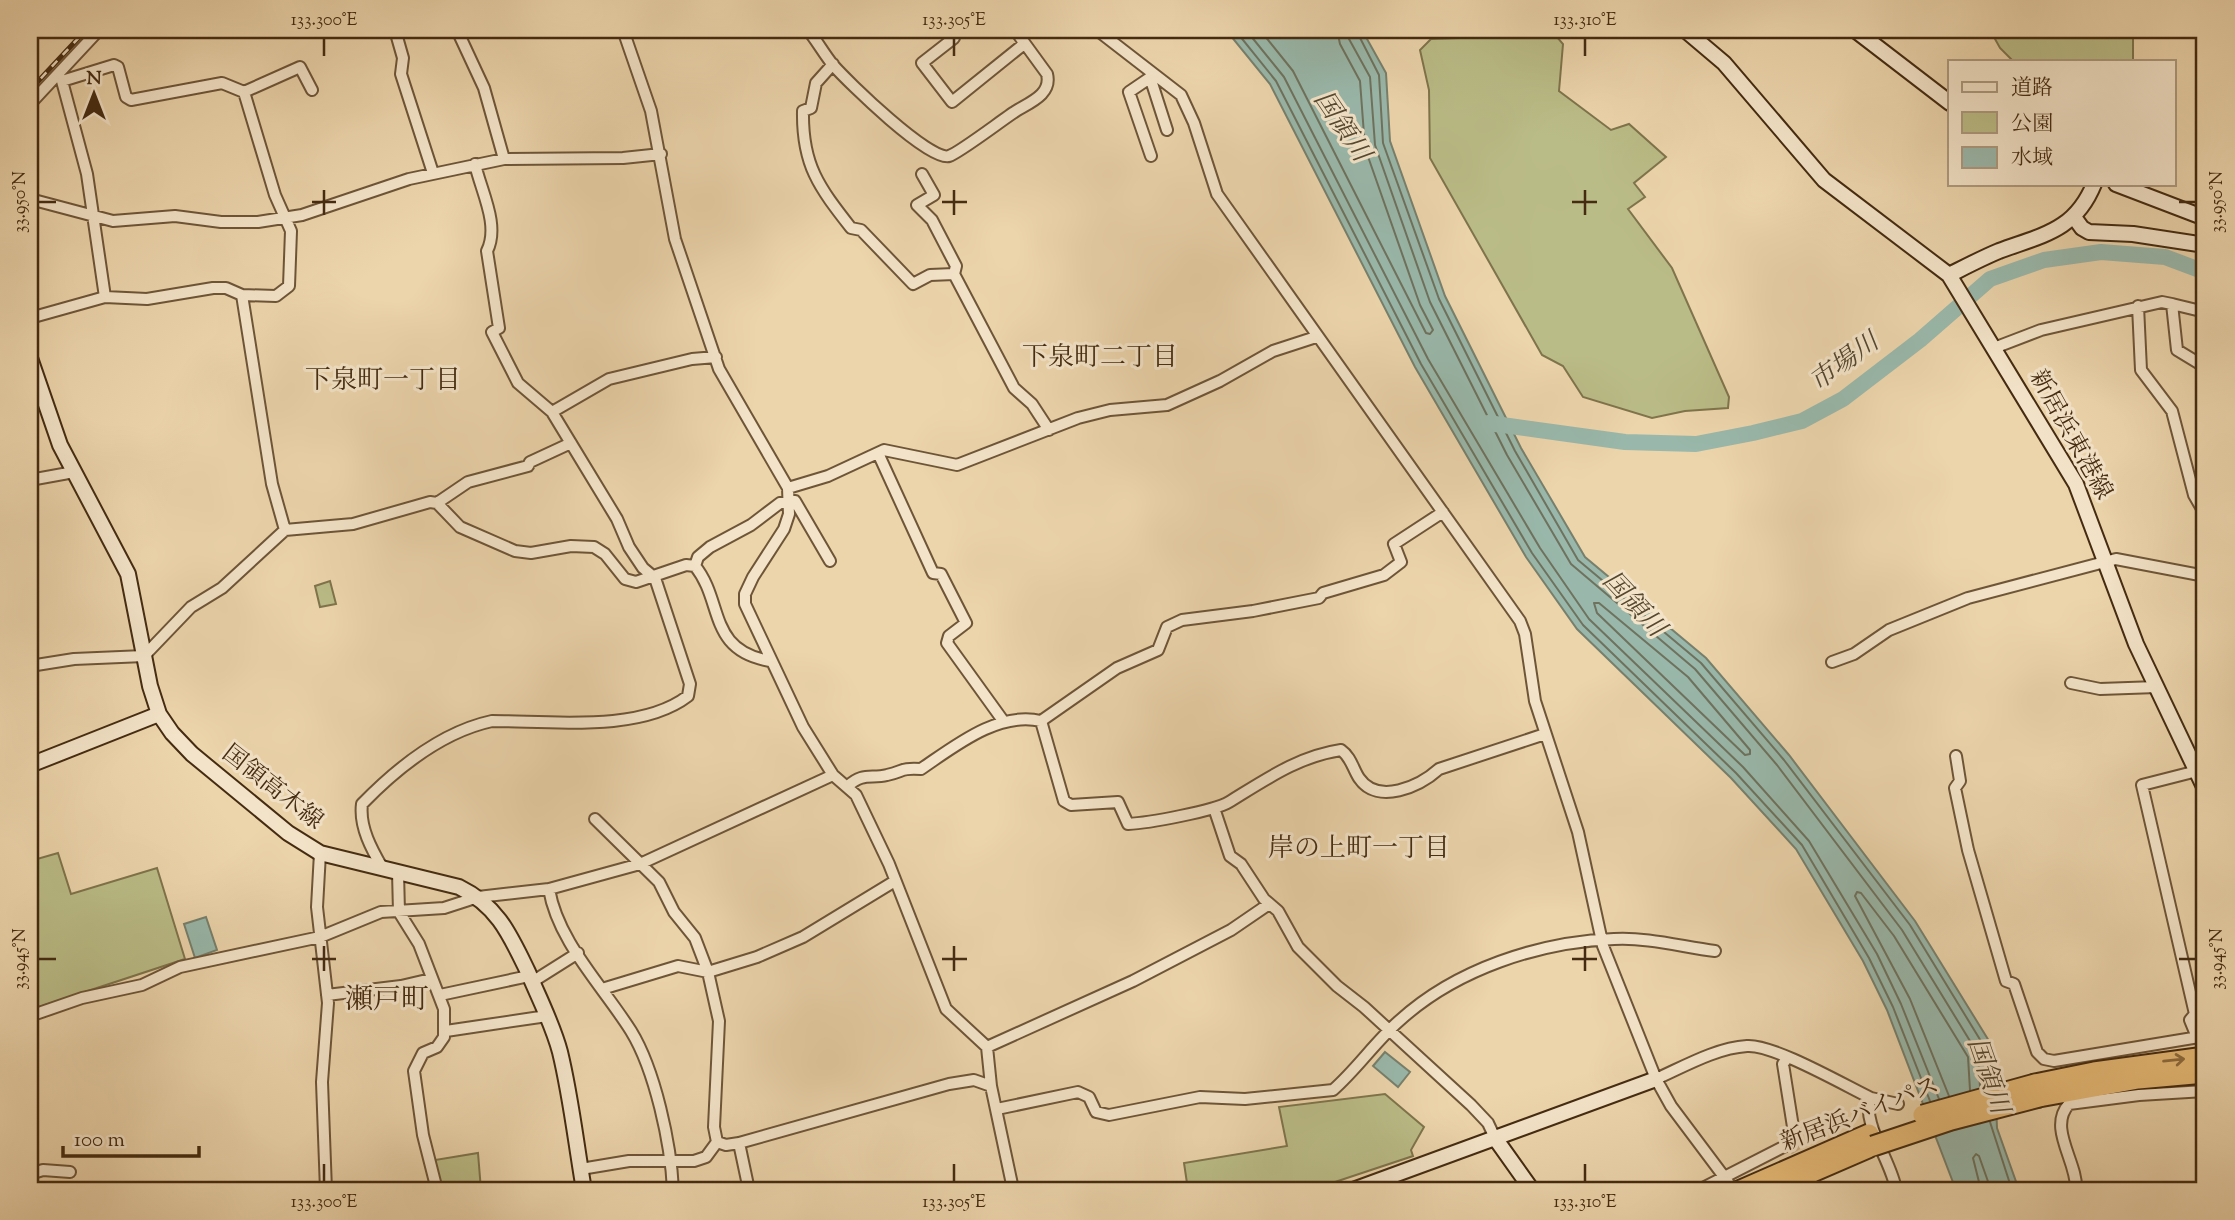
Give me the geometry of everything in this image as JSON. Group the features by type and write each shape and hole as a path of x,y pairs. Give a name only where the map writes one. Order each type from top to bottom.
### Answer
{"highway":[{"name":"新居浜バイパス","path":"2037,1090 2116,1068 2205,1057"},
{"name":"新居浜バイパス","path":"1771,1190 1871,1140 1948,1106 2037,1090 2205,1073"},
{"name":"新居浜バイパス","path":"1731,1183 1871,1140"}],"main road":[{"path":"1685,30 1724,63 1824,180 1951,280 1996,252 2053,232 2074,217 2088,199 2093,186"},
{"path":"1855,30 1948,101"},
{"path":"2121,186 2205,219"},
{"path":"2074,217 2082,228 2089,232 2133,234 2205,245"},
{"name":"新居浜東港線","path":"1951,280 2076,484 2136,644 2205,789"},
{"name":"国領高木線","path":"30,358 47,414 74,472 128,574 144,656 159,714 192,754 288,833 320,853 459,887 478,897 506,926 548,1016 559,1050 584,1190"},
{"path":"30,765 159,714"},
{"path":"1353,1190 1656,1079"},
{"path":"1495,1138 1532,1190"},
{"path":"865,1190 946,1190"}],"street":[{"path":"30,104 61,76 99,30"},
{"path":"395,30 403,58 401,74 433,173"},
{"path":"457,30 484,88 504,159"},
{"path":"622,30 651,111 675,239 719,369 788,488 789,514 784,529 745,594 745,604 803,727 833,775 856,795 895,881 946,1009 987,1047 991,1086 1013,1189 982,1190"},
{"path":"808,30 833,64 898,126 940,156 950,156 990,127 1040,97 1046,89 1047,74 1015,30"},
{"path":"1097,30 1152,76 1171,86 1186,104 1217,194 1520,621 1525,635 1535,701 1578,832 1601,940 1656,1079 1671,1106 1731,1183"},
{"path":"954,38 922,63 952,102 1024,44"},
{"path":"833,64 816,83 811,108 803,111 803,141 817,185 851,228 861,230 913,284 930,275 954,274"},
{"path":"61,76 118,66 126,97 131,100 222,83 244,92 300,66 312,90"},
{"path":"61,76 87,174 105,297"},
{"path":"1152,76 1167,130"},
{"path":"1151,156 1129,92 1152,76"},
{"path":"30,318 105,297 147,299 213,288 226,288 242,295 276,296 289,286 292,243 287,219 275,195 244,92"},
{"path":"30,200 113,221 175,216 221,222 287,219 433,173 475,164 504,159 623,159 661,154"},
{"path":"438,1190 423,1135 414,1071 418,1060 441,1042 446,1031 440,995 431,979 419,944 399,912 391,871 365,832 360,817 362,804 424,751 475,724 492,720 626,720 678,704 688,696 690,684 654,578 643,568 629,547 617,519 552,412 518,383 492,332 499,328 487,251 491,242 492,226 475,164"},
{"path":"922,174 934,195 918,205 932,220 956,266 954,274 1014,388 1032,404 1049,429"},
{"path":"242,295 272,484 285,530"},
{"path":"1993,345 2040,330 2162,302 2205,313"},
{"path":"2172,304 2177,350 2205,367"},
{"path":"2138,306 2141,370 2172,411 2194,495 2205,514"},
{"path":"788,488 828,476 878,453 890,451 957,465 1049,429 1110,410 1167,405 1220,382 1273,351 1316,337"},
{"path":"552,412 609,379 692,359 716,357"},
{"path":"437,503 468,482 528,466 530,462 571,443"},
{"path":"878,453 933,573 941,573 966,623 949,636 947,643 1004,722"},
{"path":"30,480 74,472"},
{"path":"695,566 698,557 710,547 788,500 795,501 831,561"},
{"path":"30,666 74,659 144,656 191,607 222,588 285,530 353,524 429,502 437,503 460,527 516,551 531,553 571,547 593,547 605,554 625,579 636,582 686,565 695,566 701,574 720,629 726,637 756,658 770,661"},
{"path":"848,786 870,774 886,776 910,767 921,769 970,737 1004,722 1030,719 1041,721 1117,668 1158,650 1167,627 1182,620 1292,604 1384,575 1401,562 1394,544 1443,512"},
{"path":"1832,662 1854,654 1889,630 1968,598 2116,559 2205,576"},
{"path":"2071,684 2100,689 2157,687"},
{"path":"1041,721 1064,802 1071,805 1118,802 1128,824 1154,822 1214,808 1310,755 1341,750 1360,780 1369,789 1382,793 1426,781 1439,769 1545,734"},
{"path":"1956,756 1960,780 1955,788 1985,915 2006,981 2014,984 2037,1052 2044,1059 2054,1061 2201,1037 2190,1020 2196,1014 2142,785 2197,771"},
{"path":"30,1016 82,998 142,985 180,967 320,937 381,912 444,908 478,897 549,889 640,864 833,775"},
{"path":"1214,808 1230,856 1241,864 1269,904 1278,911 1298,947 1315,966 1471,1105 1488,1123 1495,1138"},
{"path":"581,1169 629,1161 694,1161 706,1157 716,1142 714,1127 719,1021 708,972 695,939 674,912 659,882 595,818"},
{"path":"320,853 317,906 327,996 322,1082 326,1190"},
{"path":"602,989 678,966 708,972 757,957 803,937 895,881"},
{"path":"549,889 556,921 640,1048 671,1160 673,1190"},
{"path":"987,1047 1133,981 1231,930 1269,904"},
{"path":"997,1109 1078,1092 1089,1097 1096,1112 1109,1115 1200,1097 1245,1099 1333,1090 1389,1031 1450,985 1494,964 1556,945 1601,940 1715,951"},
{"path":"440,995 531,979 578,953"},
{"path":"327,996 431,979"},
{"path":"446,1031 548,1016"},
{"path":"1656,1079 1713,1054 1757,1046 1871,1098 1898,1104"},
{"path":"1699,1190 1731,1183 1791,1143 1793,1127 1783,1064 1787,1058"},
{"path":"716,1142 726,1145 739,1143 950,1084 974,1080 991,1086"},
{"path":"2076,1190 2061,1129 2062,1112 2069,1104 2139,1095 2205,1091"},
{"path":"1871,1098 1868,1105 1870,1120 1894,1174 1896,1190"},
{"path":"739,1143 749,1190"},
{"path":"30,1174 43,1170 70,1172"}],"green space":[{"path":"1473,30 1551,30 1563,44 1559,91 1611,130 1629,124 1666,157 1634,183 1645,197 1628,209 1672,268 1729,397 1728,408 1685,411 1652,418 1583,397 1563,366 1542,355 1430,158 1429,90 1420,50 1431,39 1458,38"},
{"path":"1990,30 2133,30 2133,60 2012,60 2000,48"},
{"path":"330,581 336,604 320,607 315,586"},
{"path":"58,853 71,894 157,868 185,959 30,1010 30,861"},
{"path":"1385,1094 1424,1127 1411,1150 1413,1156 1311,1190 1188,1190 1184,1163 1287,1146 1279,1107"},
{"path":"478,1153 481,1190 441,1190 435,1160"},
{"path":"239,1183 240,1190 197,1189"}],"water":[{"name":"国領川","path":"1226,30 1362,30 1386,73 1390,141 1445,296 1521,448 1585,557 1706,658 1789,755 1915,921 1994,1049 1997,1128 2019,1190 1956,1190 1887,1010 1863,961 1796,849 1731,778 1577,629 1526,557 1415,367 1270,84"},
{"path":"206,917 217,950 195,958 184,924"},
{"path":"1385,1052 1410,1072 1398,1087 1373,1066"}],"waterway":[{"name":"市場川","path":"1488,423 1625,442 1696,444 1753,433 1802,421 1843,399 1920,340 1990,279 2044,260 2101,252 2165,257 2205,272"}],"tunnel":[{"path":"1791,1143 1805,1167"}],"railway":[{"path":"30,90 86,30"}],"district":[{"name":"下泉町二丁目","path":"1100,358"},
{"name":"下泉町一丁目","path":"383,381"},
{"name":"岸の上町一丁目","path":"1359,849"},
{"name":"瀬戸町","path":"387,1001"}]}
